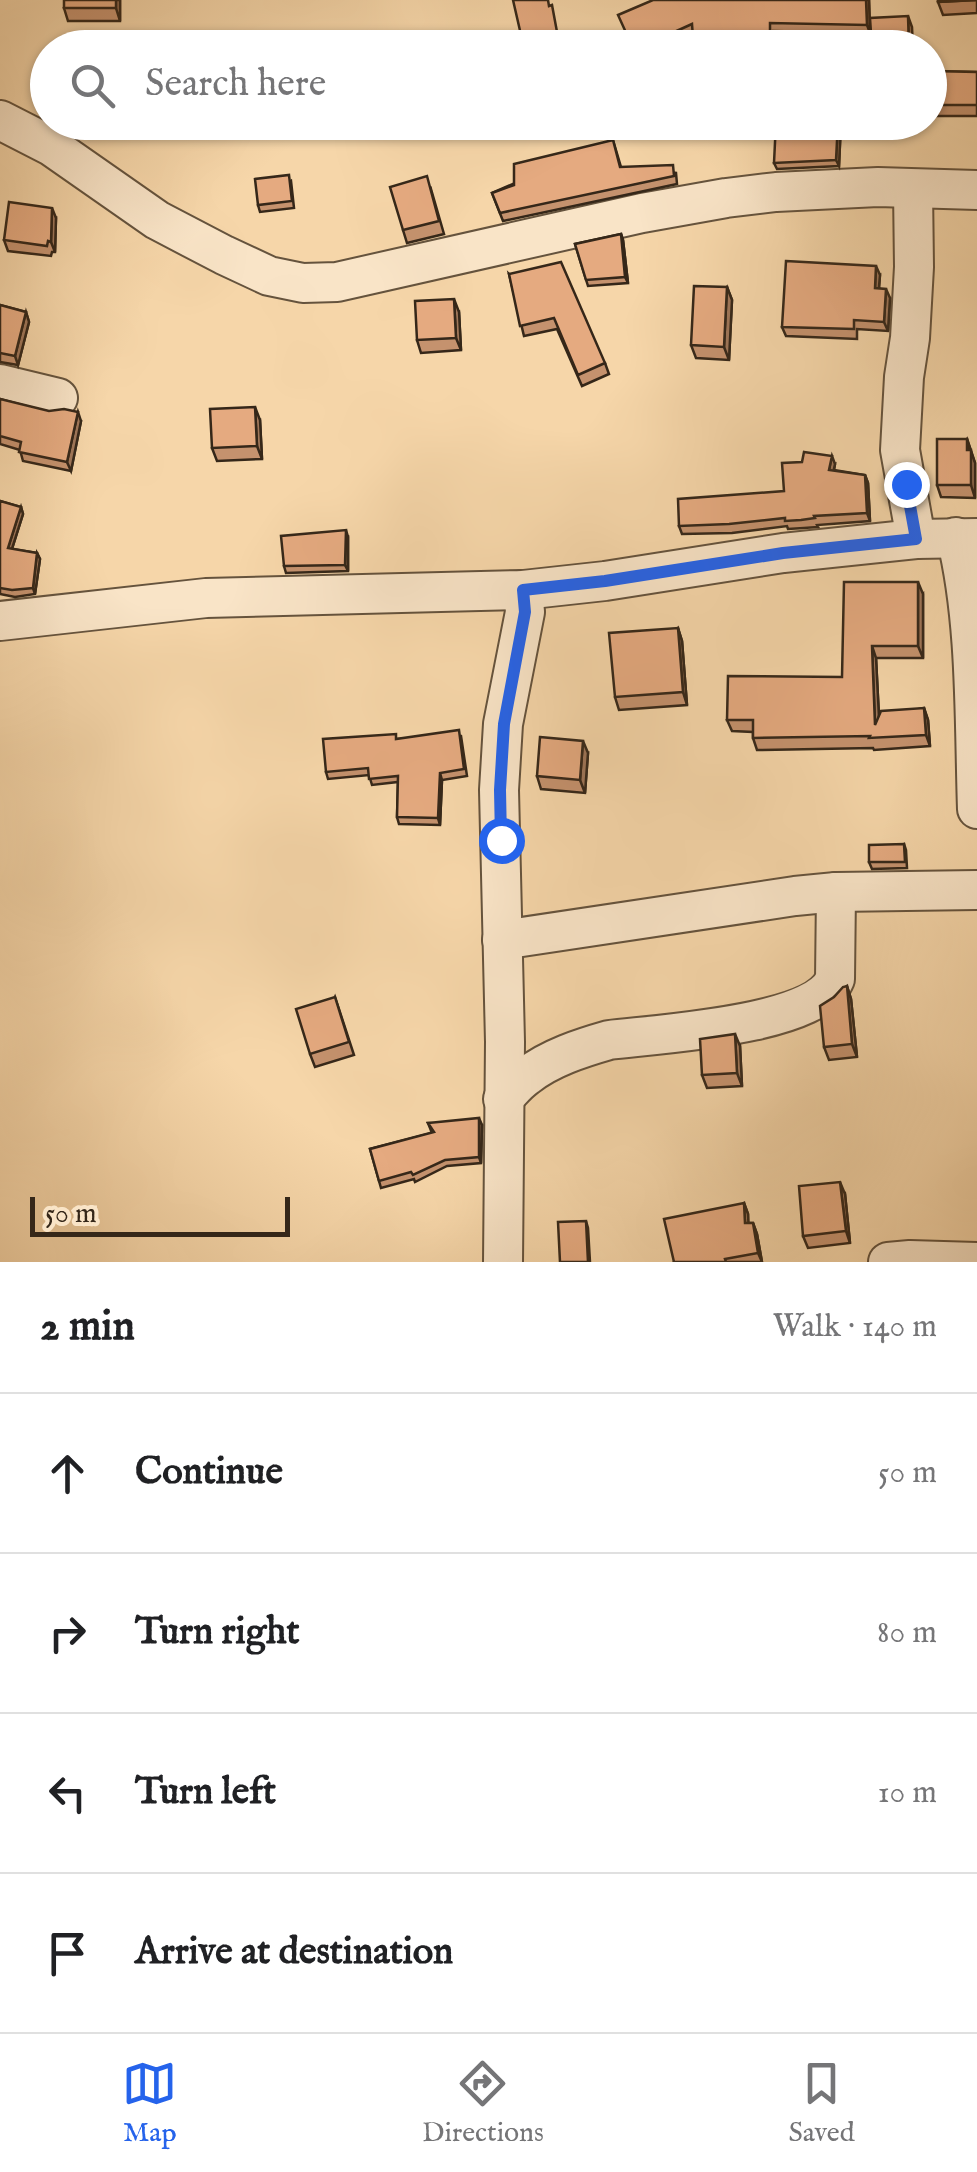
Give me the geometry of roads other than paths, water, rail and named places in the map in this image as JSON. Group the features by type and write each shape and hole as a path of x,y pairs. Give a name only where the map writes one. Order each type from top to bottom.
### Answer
{"street":[{"path":"0,120 30,136"},
{"path":"38,140 157,220 269,276 303,284 337,282 696,203 776,192 878,186 977,190"},
{"path":"913,189 914,267 900,450 916,539"},
{"path":"0,384 58,398"},
{"path":"0,621 206,598 523,590 783,553 916,539 967,538 964,562 972,640 977,810"},
{"path":"503,1262 505,1042 500,790 504,724 525,612 523,590"},
{"path":"502,940 836,892 977,890"},
{"path":"504,1099 526,1076 588,1046 768,1018 817,1000 831,990 836,979 836,892"},
{"path":"888,1262 977,1262"}]}
